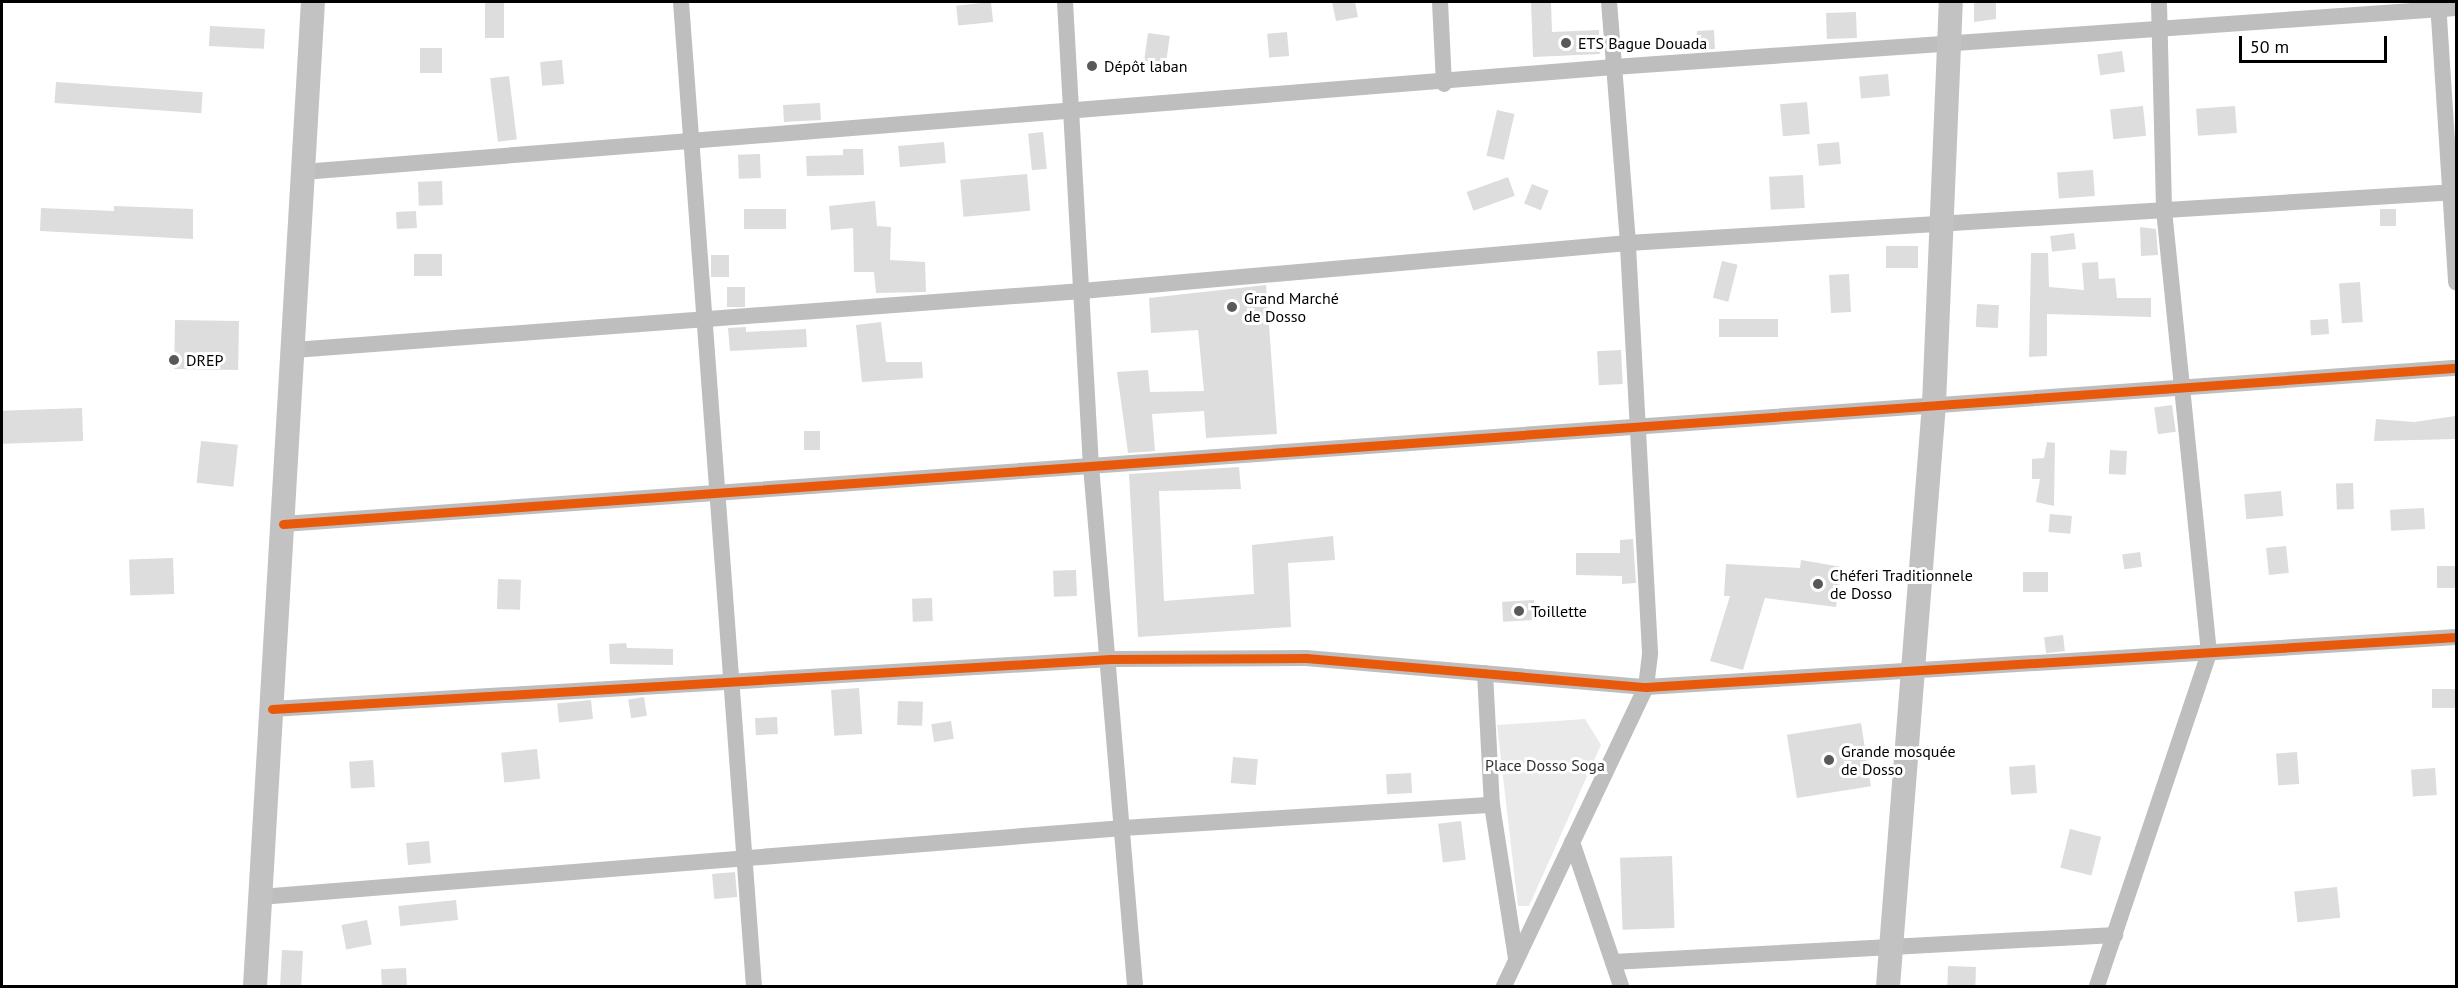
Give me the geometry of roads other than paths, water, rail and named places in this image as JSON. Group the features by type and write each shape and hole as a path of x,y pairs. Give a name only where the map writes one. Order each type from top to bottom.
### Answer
{"street":[{"path":"255,987 313,2"},
{"path":"681,2 754,987"},
{"path":"1065,2 1069,114 1082,291 1091,466 1111,659 1135,987"},
{"path":"1440,2 1444,84"},
{"path":"1504,987 1646,687 1650,652 1629,243 1609,2"},
{"path":"1888,987 1934,404 1951,2"},
{"path":"2097,987 2209,653 2178,387 2164,208 2159,2"},
{"path":"303,172 1444,84 1614,67 1949,46 2438,5 2457,8"},
{"path":"2438,5 2453,192 2457,282"},
{"path":"294,350 1082,291 1629,243 2164,208 2453,192"},
{"path":"283,524 717,490 1091,466 2457,368"},
{"path":"272,709 730,678 1111,659 1306,658 1646,687 1913,674 2457,637"},
{"path":"1485,673 1492,805 1516,958"},
{"path":"260,897 1123,828 1492,805"},
{"path":"1572,842 1621,987"},
{"path":"1613,962 1892,944 2115,935"}],"place":[{"name":"ETS Bague Douada","path":"1566,43"},
{"name":"Dépôt laban","path":"1092,66"},
{"name":"Grand Marché de Dosso","path":"1232,307"},
{"name":"DREP","path":"174,360"},
{"name":"Chéferi Traditionnele de Dosso","path":"1818,584"},
{"name":"Toillette","path":"1519,611"},
{"name":"Grande mosquée de Dosso","path":"1829,760"}],"park label":[{"name":"Place Dosso Soga","path":"1545,765"}]}
